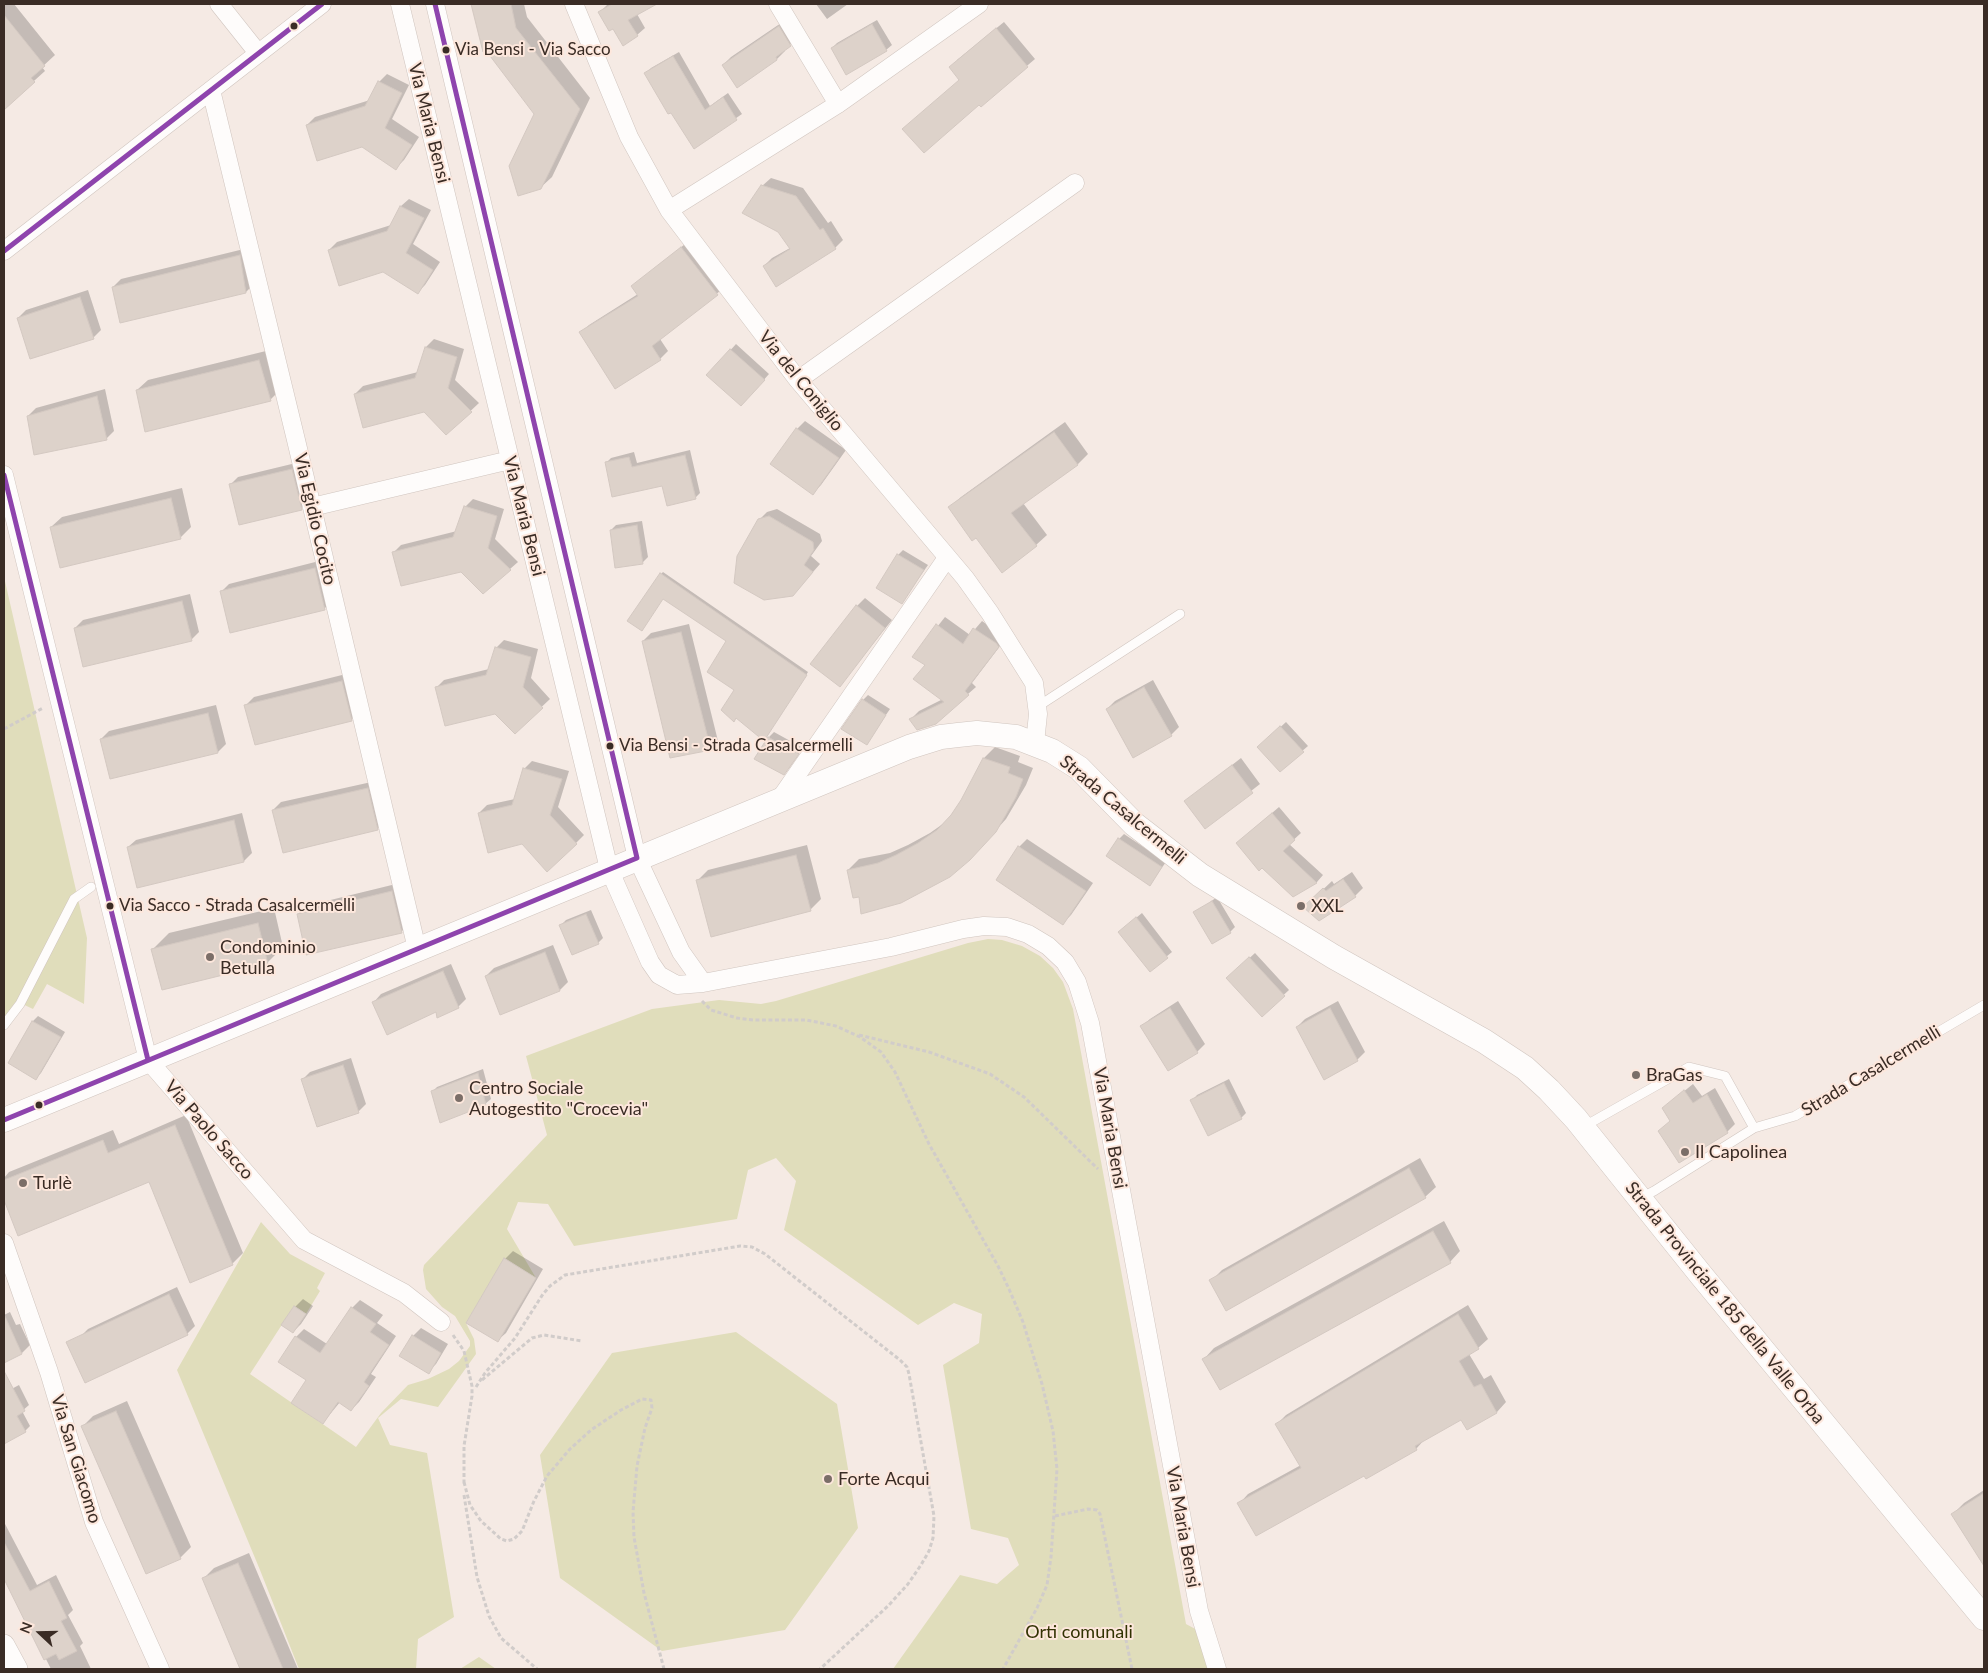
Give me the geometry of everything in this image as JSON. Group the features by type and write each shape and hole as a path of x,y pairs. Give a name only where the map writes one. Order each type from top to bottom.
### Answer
{"main road":[{"name":"Strada Casalcermelli","path":"4,1120 609,869 902,750 941,737 976,733 1016,737 1034,743 1065,758 1079,768 1134,824 1200,875 1334,957 1440,1015"},
{"name":"Strada Provinciale 185 della Valle Orba","path":"1440,1015 1524,1068 1549,1090 1582,1127 1984,1618"}],"street":[{"path":"219,4 258,53"},
{"path":"4,251 322,4"},
{"name":"Via Maria Bensi","path":"400,4 609,869 650,962 659,975 678,985 703,983 891,947 984,926 1007,927 1028,934 1048,946 1065,962 1077,982 1090,1023 1199,1611 1217,1669"},
{"name":"Via Maria Bensi","path":"435,4 637,858 681,952 703,983"},
{"name":"Via del Coniglio","path":"574,4 629,137 669,210 798,380 947,558 990,613 1034,683 1037,707 1034,743"},
{"path":"778,4 838,104"},
{"path":"669,210 838,104 979,4"},
{"name":"Via Egidio Cocito","path":"211,90 417,949"},
{"path":"798,380 1075,182"},
{"path":"312,507 510,460"},
{"name":"Via Paolo Sacco","path":"4,475 148,1060 304,1240 404,1293 441,1322"},
{"path":"780,799 947,558"},
{"name":"Via San Giacomo","path":"4,1243 49,1372 94,1522 160,1669"},
{"path":"4,1645 16,1669"}],"lane":[{"path":"1037,707 1180,614"},
{"path":"4,1025 20,1004 74,899 90,887"},
{"name":"Strada Casalcermelli","path":"1640,1198 1754,1128 1795,1116 1984,1004"},
{"path":"1582,1127 1689,1067 1725,1076 1754,1128"}],"path":[{"path":"4,729 47,705"},
{"path":"678,985 694,990 707,1007 729,1016 753,1020 806,1020 836,1026 880,1041 929,1052 990,1074 1024,1097 1103,1174"},
{"path":"849,1031 870,1043 888,1060 929,1144 1009,1289 1042,1384 1053,1431 1058,1469 1049,1576 1045,1591 1022,1637 1003,1669"},
{"path":"472,1396 485,1372 515,1338 543,1294 565,1275 740,1246 752,1247 765,1254 907,1367 910,1374 934,1516 933,1538 929,1551 908,1584 888,1606 820,1669"},
{"path":"441,1322 460,1343 471,1378 472,1396 464,1446 464,1482 465,1508 477,1577 489,1616 502,1638 537,1669"},
{"path":"476,1387 512,1353 532,1338 544,1335 582,1341"},
{"path":"464,1482 470,1505 481,1521 500,1539 514,1540 522,1531 547,1476 570,1449 591,1430 621,1410 642,1399 651,1400 652,1408 645,1428 636,1473 633,1512 634,1537 644,1593 664,1669"},
{"path":"1055,1516 1088,1509 1097,1510 1100,1514 1132,1669"}],"green space":[{"path":"4,577 87,938 84,1004 47,984 33,1009 18,1002 4,1020"},
{"name":"Orti comunali","path":"988,939 1002,940 1022,946 1040,956 1053,968 1063,982 1073,1009 1186,1624 1199,1631 1208,1669 893,1669 960,1575 997,1584 1019,1565 1008,1538 971,1529 943,1365 979,1343 982,1314 954,1303 918,1325 784,1230 796,1181 776,1158 748,1170 737,1219 574,1246 548,1204 518,1202 507,1229 536,1278 504,1259 466,1323 474,1339 476,1354 438,1407 401,1399 378,1418 390,1445 427,1453 454,1617 418,1639 416,1669 299,1669 177,1370 261,1222 290,1254 325,1273 317,1288 320,1291 306,1314 294,1306 250,1374 356,1447 381,1413 408,1385 428,1379 449,1369 459,1361 470,1346 470,1341 455,1316 442,1307 426,1289 423,1270 424,1265 547,1135 526,1056 652,1009 719,1000 761,1004 776,1001 968,943"},
{"path":"736,1332 837,1404 858,1528 785,1630 662,1651 560,1578 540,1455 612,1353"},
{"path":"479,1657 496,1669 460,1669"}],"building":[{"path":"471,4 511,4 516,28 580,109 541,189 518,196 509,166 534,114 487,52 483,52"},
{"path":"612,4 657,4 628,20 638,36 623,46 613,29 609,31 598,12"},
{"path":"4,15 45,66 31,78 35,82 4,110"},
{"path":"872,24 887,51 846,75 831,48"},
{"path":"779,26 791,46 776,57 777,60 737,88 722,65"},
{"path":"996,28 1028,67 981,107 979,105 924,153 902,129 959,80 949,67"},
{"path":"673,56 705,110 723,97 737,120 694,149 671,113 668,114 644,73"},
{"path":"378,81 402,93 385,128 412,145 396,170 362,147 317,161 306,125 365,106"},
{"path":"761,185 796,196 820,230 823,228 836,249 776,287 763,266 790,249 778,232 742,213"},
{"path":"400,206 424,218 406,253 433,270 418,294 383,272 339,286 328,250 387,231"},
{"path":"681,247 718,295 652,346 661,360 615,389 579,332 638,296 631,286"},
{"path":"240,255 246,293 120,323 112,287"},
{"path":"80,297 94,339 30,359 17,318"},
{"path":"425,347 457,357 448,388 472,412 446,435 424,412 363,428 354,394 415,378"},
{"path":"730,349 765,380 741,406 706,375"},
{"path":"259,360 271,401 145,432 136,390"},
{"path":"97,396 107,440 34,455 27,416"},
{"path":"796,428 839,458 813,495 770,464"},
{"path":"1054,432 1078,465 1011,513 1037,546 1002,573 976,538 972,541 948,507"},
{"path":"685,455 696,499 667,506 662,486 612,497 605,462 629,457 632,467"},
{"path":"292,469 302,510 239,525 229,484"},
{"path":"171,498 181,539 60,568 50,527"},
{"path":"464,506 497,516 488,548 511,570 483,594 461,572 401,586 392,552 453,537"},
{"path":"769,516 813,542 814,550 804,565 813,572 793,596 764,600 734,583 737,556 758,519"},
{"path":"637,525 643,564 615,568 610,530"},
{"path":"897,554 924,570 902,604 876,588"},
{"path":"315,568 325,610 230,633 220,591"},
{"path":"660,573 807,675 764,741 736,718 734,722 721,710 734,690 707,672 726,641 663,599 642,631 627,621"},
{"path":"182,601 192,641 83,667 74,628"},
{"path":"856,605 885,628 840,687 810,664"},
{"path":"936,624 963,644 973,628 999,647 965,691 969,695 936,724 917,730 909,719 944,702 913,679 925,665 912,657"},
{"path":"681,632 711,750 670,758 642,641"},
{"path":"495,647 531,657 523,687 543,708 515,734 495,714 445,726 435,687 486,675"},
{"path":"342,681 352,721 255,745 244,705"},
{"path":"1144,687 1172,736 1133,758 1106,709"},
{"path":"862,699 886,715 867,745 841,729"},
{"path":"208,713 218,753 110,779 100,739"},
{"path":"1280,726 1304,752 1280,772 1257,747"},
{"path":"768,737 799,754 784,775 754,759"},
{"path":"983,758 1010,767 1008,773 1023,779 1016,797 996,832 970,860 950,877 901,903 861,914 859,897 853,898 847,870 878,863 896,855 937,830 951,815 961,800"},
{"path":"1232,765 1253,793 1205,829 1184,801"},
{"path":"523,768 562,779 550,815 577,844 547,872 522,844 488,853 478,813 512,805"},
{"path":"368,788 378,830 283,853 272,810"},
{"path":"1272,813 1295,840 1283,851 1317,883 1293,897 1262,868 1259,871 1236,843"},
{"path":"234,820 244,862 137,888 127,847"},
{"path":"1118,838 1162,867 1150,886 1106,856"},
{"path":"1018,846 1086,891 1063,925 996,880"},
{"path":"796,855 811,911 711,937 696,880"},
{"path":"1343,879 1356,897 1319,921 1303,907 1323,888 1326,891"},
{"path":"392,891 402,933 306,955 297,914"},
{"path":"1212,901 1231,933 1212,944 1193,912"},
{"path":"586,914 599,944 572,955 559,925"},
{"path":"1136,917 1168,958 1150,972 1118,932"},
{"name":"Condominio Betulla","path":"258,923 268,964 162,990 151,949"},
{"path":"545,952 560,991 500,1015 485,976"},
{"path":"1249,957 1285,996 1262,1017 1226,978"},
{"path":"443,971 459,1008 437,1018 436,1012 387,1035 372,1002"},
{"path":"1170,1008 1198,1053 1168,1071 1140,1026"},
{"path":"1330,1008 1358,1061 1324,1080 1296,1027"},
{"path":"32,1021 61,1037 36,1080 8,1063"},
{"path":"343,1065 359,1113 317,1127 301,1079"},
{"name":"Centro Sociale Autogestito \"Crocevia\"","path":"478,1073 486,1105 440,1123 431,1091"},
{"path":"1224,1083 1242,1119 1208,1136 1190,1100"},
{"path":"1684,1090 1693,1103 1707,1094 1728,1133 1679,1163 1658,1131 1670,1121 1662,1108"},
{"path":"175,1125 233,1265 190,1283 149,1182 18,1236 4,1200 4,1180 103,1140 108,1153"},
{"path":"1409,1168 1426,1198 1226,1311 1209,1280"},
{"path":"1433,1231 1451,1263 1220,1390 1202,1359"},
{"path":"504,1258 536,1278 498,1342 466,1323"},
{"path":"169,1294 188,1335 85,1383 66,1342"},
{"path":"294,1306 306,1314 293,1333 281,1325"},
{"path":"351,1307 376,1324 370,1332 389,1345 364,1382 369,1386 351,1411 338,1402 323,1424 291,1403 306,1380 278,1362 295,1336 320,1353"},
{"path":"4,1314 22,1354 4,1363"},
{"path":"1458,1314 1479,1349 1459,1361 1474,1387 1481,1384 1497,1413 1467,1430 1461,1420 1415,1446 1417,1450 1366,1479 1364,1476 1256,1536 1237,1503 1301,1468 1275,1424"},
{"path":"412,1335 441,1353 429,1374 399,1356"},
{"path":"4,1371 25,1411 17,1416 26,1432 4,1444"},
{"path":"116,1411 181,1559 146,1574 81,1426"},
{"path":"1984,1493 1984,1566 1951,1514"},
{"path":"4,1542 30,1591 49,1581 67,1618 61,1621 77,1651 59,1660 56,1654 44,1660 4,1579"},
{"path":"238,1563 283,1669 240,1669 202,1578"}],"transit line":[{"path":"4,251 322,4"},
{"path":"4,1120 637,858 435,4"},
{"path":"4,475 148,1060"}],"place":[{"name":"Via Bensi - Via Sacco","path":"446,50"},
{"name":"Via Bensi - Strada Casalcermelli","path":"610,746"},
{"name":"Via Sacco - Strada Casalcermelli","path":"110,906"},
{"name":"XXL","path":"1301,906"},
{"name":"Condominio Betulla","path":"210,957"},
{"name":"BraGas","path":"1636,1075"},
{"name":"Centro Sociale Autogestito \"Crocevia\"","path":"459,1098"},
{"name":"Il Capolinea","path":"1685,1152"},
{"name":"Turlè","path":"23,1183"},
{"name":"Forte Acqui","path":"828,1479"}]}
